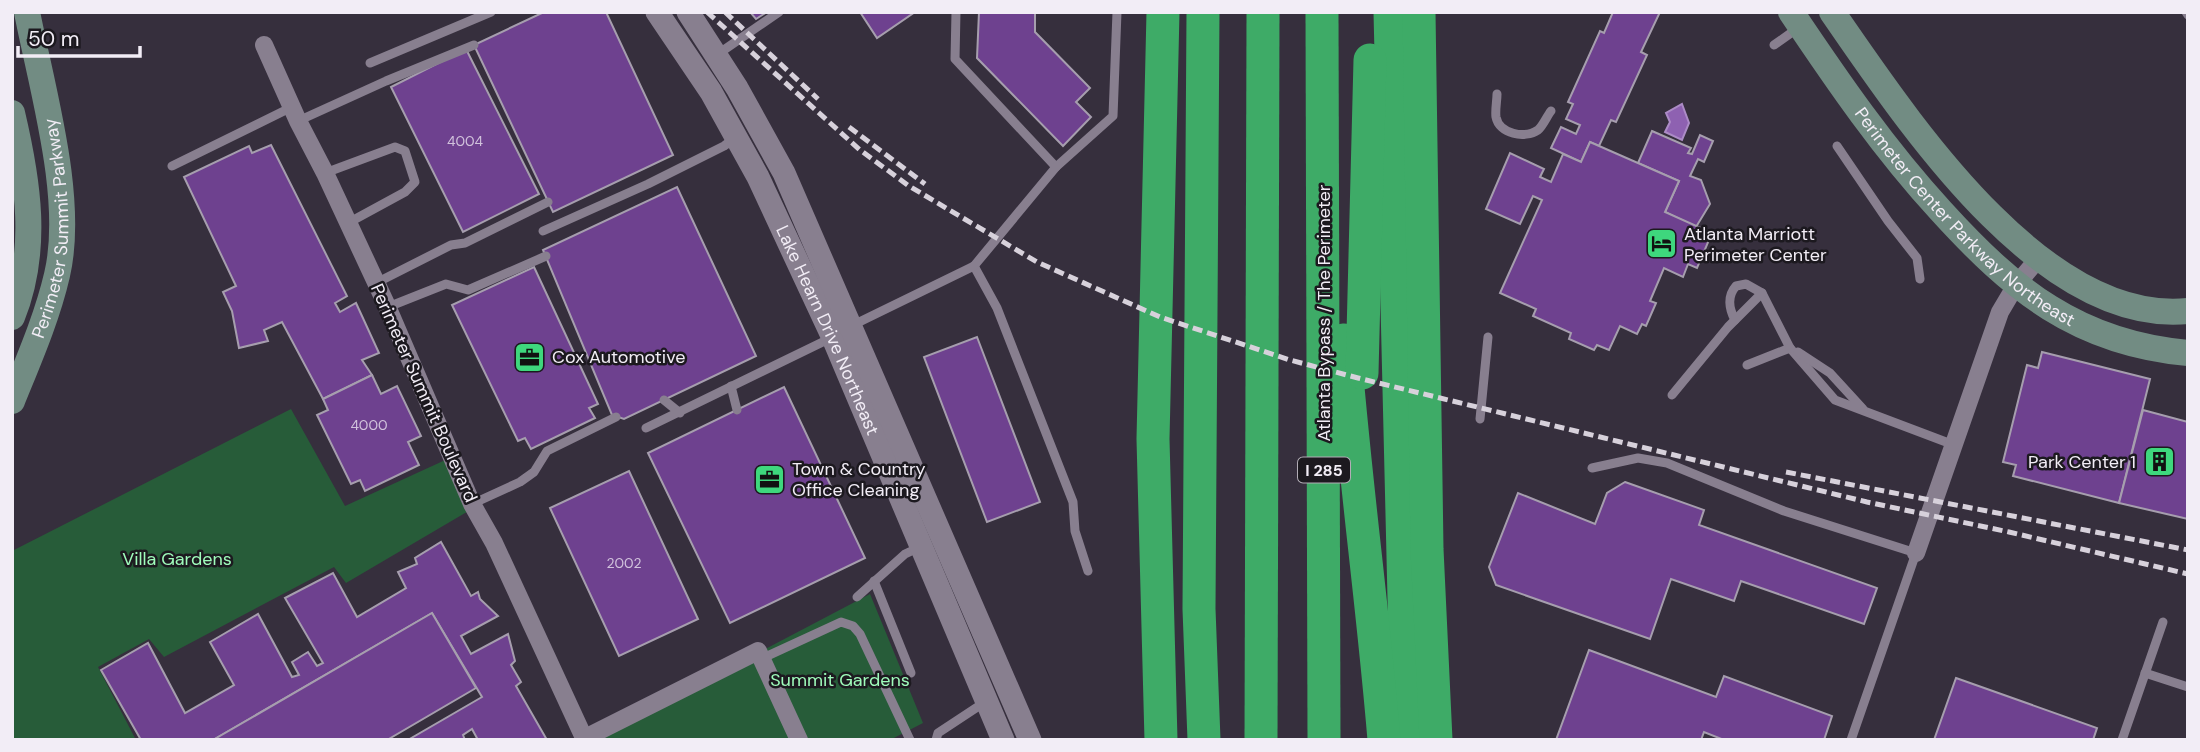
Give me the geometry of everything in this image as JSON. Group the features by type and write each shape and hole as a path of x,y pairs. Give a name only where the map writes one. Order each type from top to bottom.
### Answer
{"highway":[{"path":"1161,740 1153,439 1163,12"},
{"path":"1158,660 1183,12"},
{"path":"1203,12 1199,610 1204,740"},
{"path":"1261,740 1263,12"},
{"name":"Atlanta Bypass / The Perimeter","path":"1322,12 1324,740"},
{"path":"1359,505 1371,12"},
{"path":"1390,12 1406,682 1414,740"},
{"path":"1419,12 1427,535 1436,740"},
{"path":"1324,199 1337,241 1351,433 1384,740"}],"main road":[{"name":"Perimeter Summit Parkway","path":"12,401 43,322 58,273 62,219 58,170 27,12"},
{"name":"Perimeter Center Parkway Northeast","path":"1832,12 1906,117 1945,164 2038,259 2073,283 2116,302 2154,311 2188,311"},
{"name":"Perimeter Center Parkway Northeast","path":"1800,17 1873,132 1984,258 2015,285 2064,317 2101,333 2140,346 2188,353"},
{"name":"Perimeter Summit Parkway","path":"12,113 29,203 28,253 20,298 12,317"}],"street":[{"name":"Lake Hearn Drive Northeast","path":"657,12 711,92 842,332 1030,740"},
{"name":"Lake Hearn Drive Northeast","path":"688,12 737,88 784,173 921,547 1003,740"},
{"name":"Perimeter Summit Boulevard","path":"264,45 388,307 472,504 494,542 585,739"},
{"path":"1916,553 2000,313 2015,285 2038,259"},
{"path":"585,739 758,651 799,740"}],"lane":[{"path":"370,63 491,12"},
{"path":"716,55 779,12"},
{"path":"956,12 954,59 1056,167"},
{"path":"646,428 974,266 1056,167 1113,116 1117,12"},
{"path":"1774,45 1800,17"},
{"path":"172,166 295,114 474,46"},
{"path":"1497,94 1496,119 1502,128 1514,133 1526,134 1539,129 1551,111"},
{"path":"544,231 648,184 735,138"},
{"path":"325,173 395,146 405,151 415,182 405,192 348,223"},
{"path":"1837,146 1917,258 1920,279"},
{"path":"376,283 451,245 465,243 548,202"},
{"path":"388,307 446,284 468,290 546,256"},
{"path":"974,266 997,308 1073,502 1075,531 1088,571"},
{"path":"1735,320 1730,309 1730,296 1736,286 1746,284 1762,293 1790,348 1835,400 1954,445"},
{"path":"1672,395 1735,320 1762,293"},
{"path":"1480,419 1488,337"},
{"path":"1790,348 1830,373 1866,411"},
{"path":"1747,365 1790,348"},
{"path":"731,386 737,410"},
{"path":"664,400 680,413"},
{"path":"472,504 520,482 534,472 547,451 616,417"},
{"path":"1592,468 1638,458 1667,463 1784,511 1916,553 1851,740"},
{"path":"857,597 905,554 921,547"},
{"path":"874,581 911,673"},
{"path":"761,659 841,622 853,626 860,634 910,740"},
{"path":"2122,740 2163,622"},
{"path":"2146,673 2188,687"},
{"path":"936,740 938,733 987,701"}],"green space":[{"name":"Villa Gardens","path":"291,409 345,506 454,456 477,506 346,583 334,567 164,657 149,639 98,667 136,740 12,740 12,551"},
{"name":"Summit Gardens","path":"870,594 923,723 890,740 602,740 600,736"}],"shaded area":[{"path":"1682,104 1689,123 1682,140 1665,132 1670,122 1666,113"}],"building":[{"path":"544,12 606,12 673,155 553,212 474,45"},
{"path":"750,12 767,12 756,19"},
{"path":"860,12 915,12 877,38"},
{"path":"979,12 1035,12 1035,32 1090,88 1076,102 1091,117 1063,146 977,58"},
{"path":"1613,12 1660,12 1641,52 1647,55 1616,122 1611,120 1599,146 1590,142 1581,162 1551,148 1561,127 1576,134 1580,125 1566,119 1573,104 1568,102 1600,31 1604,33"},
{"path":"466,49 539,194 463,232 391,87"},
{"path":"1652,131 1691,148 1688,153 1692,154 1700,135 1713,141 1704,162 1698,159 1690,176 1701,180 1710,204 1696,227 1665,212 1679,181 1638,163"},
{"path":"1590,142 1679,181 1665,212 1712,233 1697,268 1688,264 1683,277 1664,268 1650,301 1656,303 1646,326 1642,324 1637,334 1620,326 1609,350 1597,345 1594,350 1569,339 1571,333 1533,316 1536,309 1500,293 1542,200 1533,196 1520,224 1486,209 1510,153 1544,169 1540,177 1551,182 1563,154 1581,162"},
{"path":"271,145 347,296 335,303 340,312 356,303 379,353 362,360 372,375 323,399 282,322 264,330 268,341 239,348 232,311 223,292 236,286 184,177 249,146 252,153"},
{"path":"677,187 756,356 624,419 612,415 543,250"},
{"path":"534,267 598,404 589,408 595,418 531,449 525,438 518,441 452,305"},
{"path":"977,337 1040,502 987,522 924,357"},
{"path":"2042,352 2150,379 2119,503 2013,476 2016,465 2003,462 2027,365 2038,368"},
{"path":"372,375 381,394 397,386 421,436 408,442 419,465 365,491 360,480 351,484 317,415 328,410 323,399"},
{"path":"784,387 865,558 730,623 648,453"},
{"name":"Park Center 1","path":"2143,410 2188,422 2188,519 2119,503"},
{"path":"629,471 698,619 619,656 550,508"},
{"path":"1625,482 1704,510 1699,525 1877,588 1864,624 1741,581 1734,601 1671,579 1650,639 1496,585 1489,567 1518,493 1595,524 1607,493"},
{"path":"441,542 471,596 478,592 480,599 498,616 461,636 471,654 508,634 515,661 511,665 521,682 516,686 547,740 478,740 472,729 463,735 465,740 408,740 482,697 432,613 213,740 141,740 101,670 148,643 185,713 234,685 210,642 258,614 292,677 299,675 292,662 308,652 317,666 323,663 285,598 333,573 357,617 406,588 398,572 417,564 415,558"},
{"path":"432,613 476,688 387,740 213,740"},
{"path":"1589,650 1716,697 1724,676 1832,716 1824,740 1724,740 1704,732 1701,740 1556,740"},
{"path":"1956,678 2097,728 2093,740 1934,740"}],"railway":[{"path":"707,12 860,150 909,186 1037,262 1160,317 1290,360 1358,378 1867,502 2188,574"},
{"path":"725,12 818,99"},
{"path":"849,127 925,184"},
{"path":"1786,472 2188,550"}],"place":[{"name":"Atlanta Marriott Perimeter Center","path":"1661,244"},
{"name":"Cox Automotive","path":"529,357"},
{"name":"Park Center 1","path":"2159,462"},
{"name":"Town & Country Office Cleaning","path":"769,479"}]}
